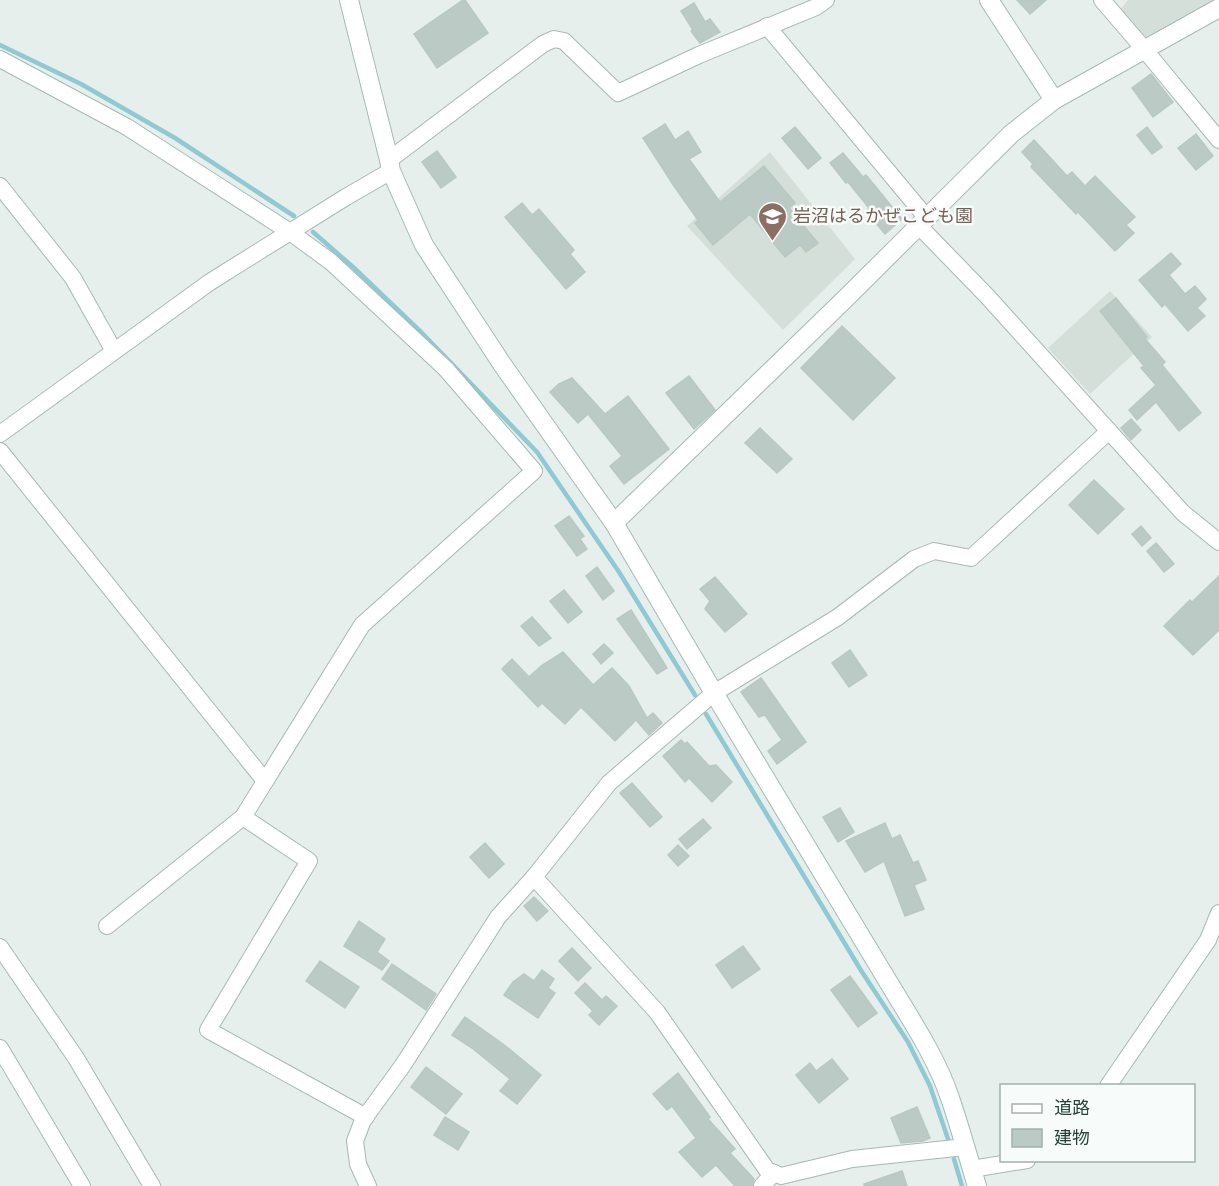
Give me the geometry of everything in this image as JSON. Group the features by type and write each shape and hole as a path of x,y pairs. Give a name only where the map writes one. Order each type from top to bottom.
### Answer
{"street":[{"path":"349,0 390,166 424,245 502,364 614,523 917,1030 950,1096 975,1178 1024,1162"},
{"path":"0,434 210,282 346,197 390,166 543,44 554,39 564,41 618,93 699,55 816,7 826,0"},
{"path":"989,0 1054,100"},
{"path":"1109,2 1144,49 1219,140"},
{"path":"614,523 1011,134 1054,100 1219,8"},
{"path":"768,26 923,221 987,296 1183,513 1219,542"},
{"path":"0,59 127,127 290,232 331,262 446,369 534,471 362,625 243,817 107,926"},
{"path":"0,186 73,278 114,351"},
{"path":"368,1186 358,1164 355,1141 366,1117 403,1065 498,917 534,877 609,783 714,693 838,617 914,559 934,551 971,558 1109,431"},
{"path":"0,451 265,781"},
{"path":"243,817 309,861 208,1030 366,1117"},
{"path":"534,877 657,1012 768,1170 781,1176 852,1159 965,1147"},
{"path":"1109,1084 1208,940 1219,913"},
{"path":"0,946 76,1058 152,1186"},
{"path":"0,1048 82,1186"},
{"path":"762,1186 774,1173"}],"shaded area":[{"path":"1128,0 1214,0 1145,39 1120,10"},
{"name":"岩沼はるかぜこども園","path":"770,152 855,259 783,330 687,226"},
{"path":"1110,291 1152,337 1090,394 1048,348"}],"building":[{"path":"463,0 488,33 437,68 414,34"},
{"path":"1017,0 1046,0 1030,14"},
{"path":"694,3 705,22 710,19 720,32 700,43 681,11"},
{"path":"1151,74 1173,102 1153,117 1132,88"},
{"path":"665,124 675,140 688,131 701,152 689,159 720,202 764,166 795,203 789,208 818,243 806,252 800,245 785,257 750,214 713,245 695,223 698,220 643,138"},
{"path":"795,127 821,158 808,169 782,138"},
{"path":"1147,127 1162,147 1152,154 1137,135"},
{"path":"1196,134 1213,156 1196,170 1178,148"},
{"path":"1034,140 1067,176 1072,172 1085,186 1095,176 1135,217 1126,225 1134,233 1115,251 1031,167 1033,164 1022,152"},
{"path":"437,151 456,177 441,188 422,162"},
{"path":"843,153 863,177 866,175 902,219 885,234 866,211 869,208 830,163"},
{"path":"522,203 532,215 539,209 574,250 570,254 585,272 566,289 505,217"},
{"path":"1171,253 1181,264 1169,275 1185,294 1195,286 1206,299 1197,308 1205,316 1188,331 1165,304 1162,307 1139,280"},
{"path":"1116,298 1147,337 1145,339 1165,362 1162,365 1201,413 1179,431 1156,402 1137,420 1129,410 1156,385 1141,368 1144,366 1100,311"},
{"path":"842,326 895,378 853,420 801,368"},
{"path":"689,376 715,410 694,429 666,393"},
{"path":"572,378 605,414 628,396 669,449 624,484 610,466 622,456 588,414 578,423 550,392 559,384"},
{"path":"1131,419 1141,430 1131,440 1121,428"},
{"path":"760,428 792,459 777,473 745,443"},
{"path":"1094,480 1124,509 1098,534 1069,505"},
{"path":"569,516 584,536 580,539 587,549 577,556 555,526"},
{"path":"1141,526 1151,538 1142,546 1132,534"},
{"path":"1156,543 1174,564 1164,572 1147,551"},
{"path":"597,567 614,591 603,600 586,576"},
{"path":"1219,576 1219,630 1193,655 1164,626"},
{"path":"715,577 747,614 725,632 705,609 710,601 700,589"},
{"path":"564,590 582,612 568,623 550,601"},
{"path":"631,610 667,668 657,674 617,619"},
{"path":"532,617 551,638 539,646 521,626"},
{"path":"604,644 613,653 601,664 593,654"},
{"path":"850,650 867,675 849,687 832,663"},
{"path":"563,652 593,685 612,668 629,686 647,718 653,713 662,723 649,735 636,720 615,741 581,707 565,724 542,703 538,707 502,669 512,659 529,677"},
{"path":"761,678 806,742 777,764 768,751 782,740 765,715 759,717 741,692"},
{"path":"681,740 685,744 687,742 709,766 716,765 732,782 712,802 689,778 685,782 663,756"},
{"path":"632,783 662,817 650,827 620,793"},
{"path":"840,808 854,832 838,842 823,817"},
{"path":"703,819 711,828 687,849 679,839"},
{"path":"885,823 892,839 900,835 913,863 918,861 926,880 914,885 924,909 905,916 884,861 865,872 846,841"},
{"path":"485,843 504,864 489,878 470,857"},
{"path":"678,845 689,856 678,866 668,855"},
{"path":"534,897 548,911 537,921 524,906"},
{"path":"359,921 385,939 377,952 389,961 382,970 344,946"},
{"path":"743,946 760,969 732,988 716,965"},
{"path":"572,948 591,968 578,981 559,961"},
{"path":"320,961 359,987 345,1008 306,981"},
{"path":"392,964 436,994 426,1010 382,979"},
{"path":"542,970 554,979 548,988 555,993 538,1018 504,995 513,982 524,974 534,981"},
{"path":"850,976 877,1013 858,1027 831,990"},
{"path":"585,983 602,1000 606,996 617,1006 599,1025 589,1015 593,1011 575,993"},
{"path":"465,1017 541,1075 517,1104 500,1091 510,1079 452,1035"},
{"path":"832,1059 848,1079 819,1103 796,1075 810,1063 816,1071"},
{"path":"426,1067 462,1094 446,1114 411,1087"},
{"path":"678,1073 710,1117 708,1119 735,1149 730,1153 754,1179 752,1186 735,1186 716,1165 702,1177 679,1152 696,1138 672,1106 667,1110 653,1094"},
{"path":"917,1107 930,1138 901,1143 891,1118"},
{"path":"445,1117 469,1132 458,1150 434,1135"},
{"path":"902,1171 907,1186 864,1186 864,1184"}],"waterway":[{"path":"0,45 81,84 175,138 294,216"},
{"path":"313,232 421,332 537,452 619,572 695,695"},
{"path":"706,714 862,972 908,1042 930,1086 948,1139"},
{"path":"954,1159 962,1186"}],"place":[{"name":"岩沼はるかぜこども園","path":"772,242"}]}
